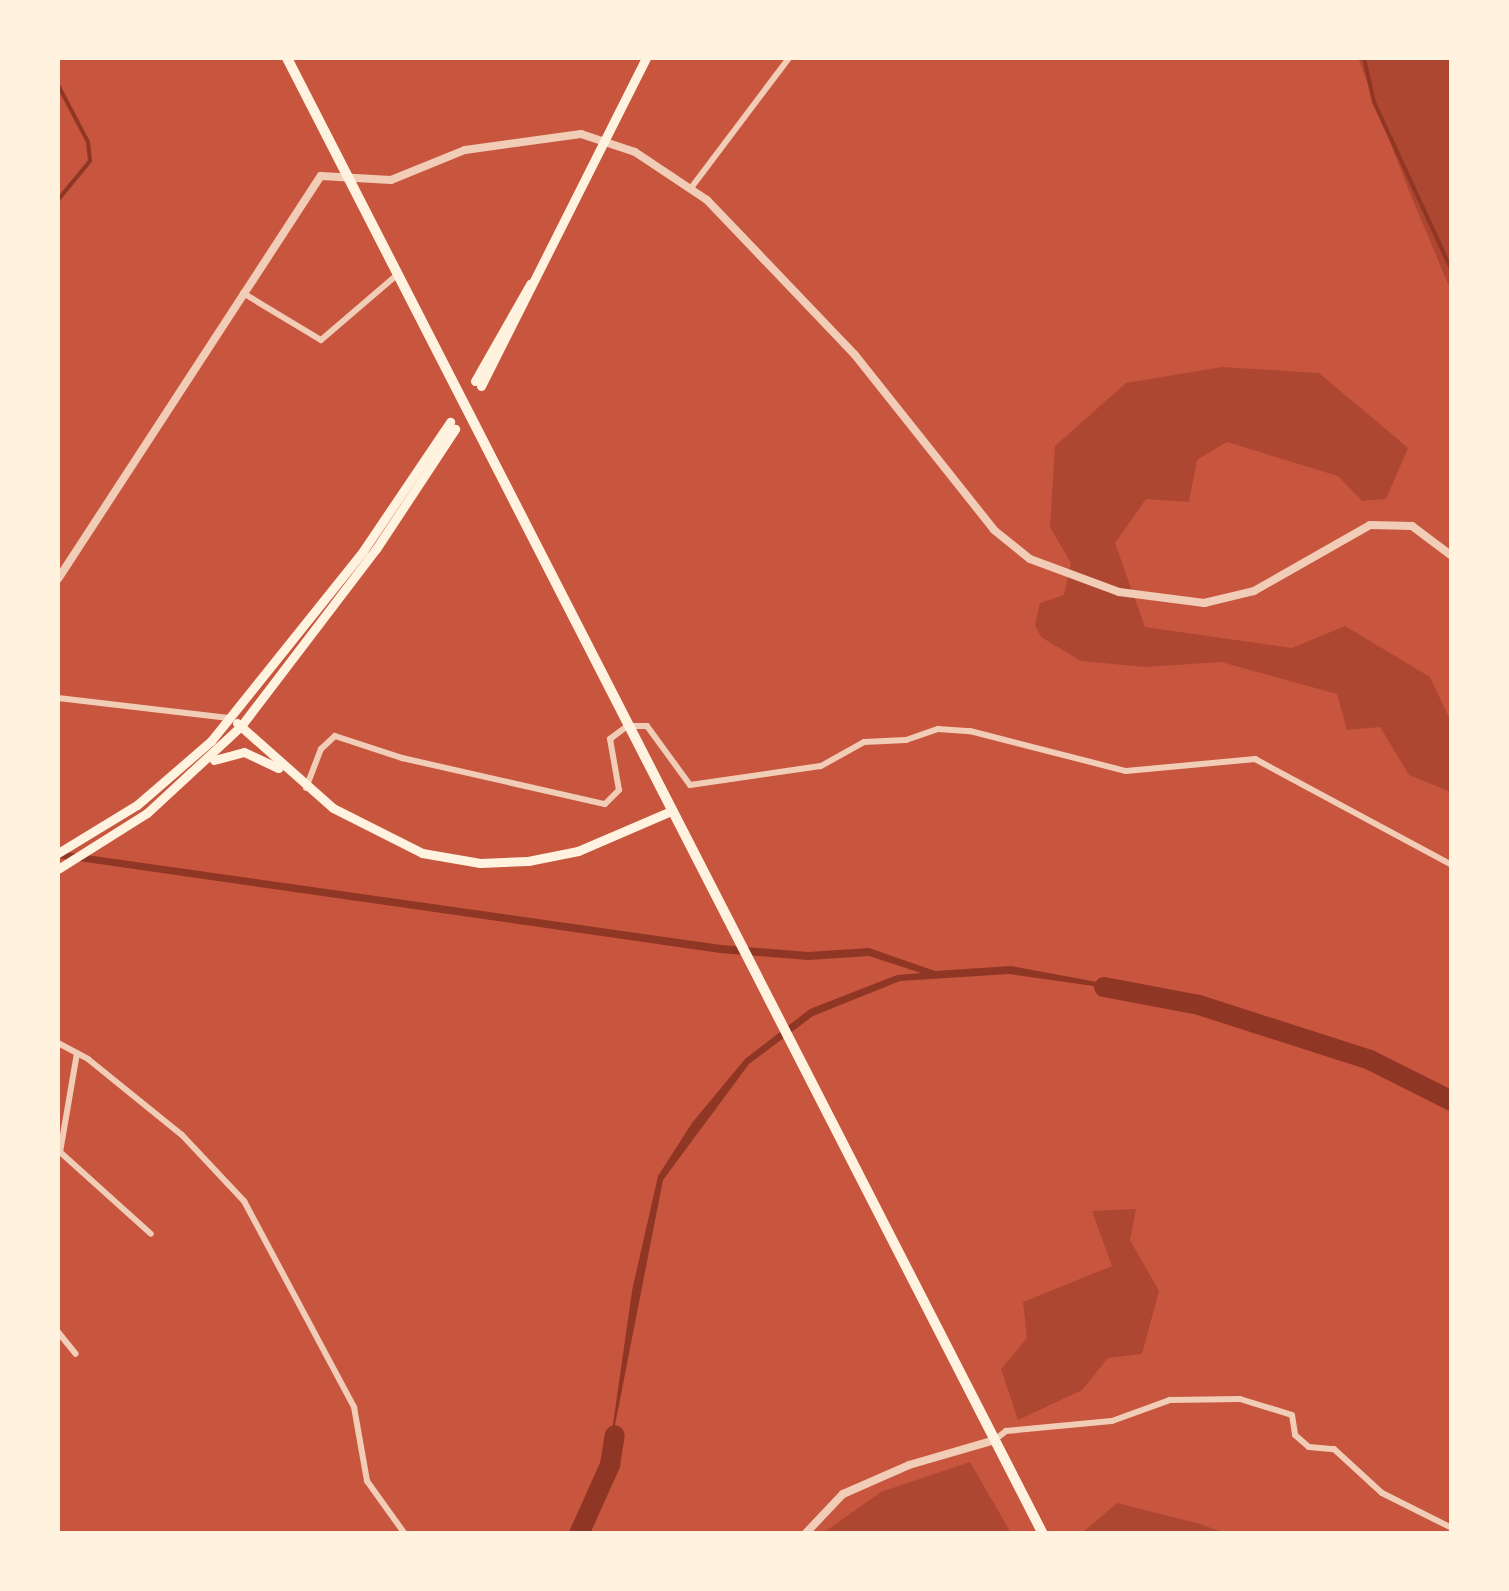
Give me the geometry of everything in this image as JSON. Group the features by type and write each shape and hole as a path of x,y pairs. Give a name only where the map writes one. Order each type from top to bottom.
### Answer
{"highway":[{"path":"287,58 1043,1534"}],"main road":[{"path":"478,383 548,256 646,58"},
{"path":"58,853 137,805 231,718 363,551 452,425 376,549 241,726 207,763 147,813 58,869"},
{"path":"231,718 306,788 394,843 480,862 578,852 672,810"},
{"path":"207,763 244,752 290,774"}],"street":[{"path":"691,188 788,58"},
{"path":"58,578 321,176 391,180 465,150 594,135 620,144 691,188 791,284 994,530 1030,559 1119,592 1204,602 1254,591 1370,525 1412,526 1452,556"},
{"path":"242,293 322,340 398,274"},
{"path":"58,698 207,710 231,718"},
{"path":"306,788 328,741 349,735 402,758 605,804 619,790 610,739 627,726 648,726 690,785 821,766 864,742 906,740 938,729 1126,771 1254,758 1452,864"},
{"path":"58,1042 182,1135 244,1201 354,1407 367,1480 405,1534"},
{"path":"77,1053 60,1152 152,1234"},
{"path":"58,1332 76,1354"},
{"path":"806,1534 844,1494 909,1464 994,1440 1006,1432 1112,1421 1170,1400 1240,1399 1292,1415 1294,1436 1309,1447 1334,1449 1382,1493 1452,1528"}],"shaded area":[{"path":"1358,58 1451,58 1451,291 1407,186"},
{"path":"1222,367 1319,373 1408,448 1386,499 1362,501 1338,476 1227,442 1197,460 1189,502 1146,499 1115,543 1145,627 1292,648 1345,626 1430,677 1451,722 1451,792 1409,775 1380,727 1347,730 1337,694 1221,662 1145,667 1081,661 1041,637 1035,625 1040,603 1064,595 1071,563 1050,527 1055,446 1126,383"},
{"path":"58,851 721,945 808,952 869,948 935,971 1011,966 1199,1001 1009,974 900,981 813,1016 749,1064 663,1180 607,1466 632,1291 658,1176 692,1123 745,1059 810,1009 897,975 921,973 869,956 808,960 720,953 58,858"},
{"path":"1136,1209 1130,1240 1159,1291 1142,1354 1108,1358 1082,1390 1018,1420 1001,1369 1027,1338 1023,1302 1112,1266 1092,1211"},
{"path":"970,1462 1011,1533 823,1533 881,1492"},
{"path":"1117,1503 1200,1524 1225,1533 1082,1533"}],"waterway":[{"path":"1364,58 1374,102 1452,271"},
{"path":"58,85 88,142 90,161 58,200"},
{"path":"1104,987 1199,1005 1370,1060 1452,1101"},
{"path":"579,1534 610,1465 615,1435"}]}
